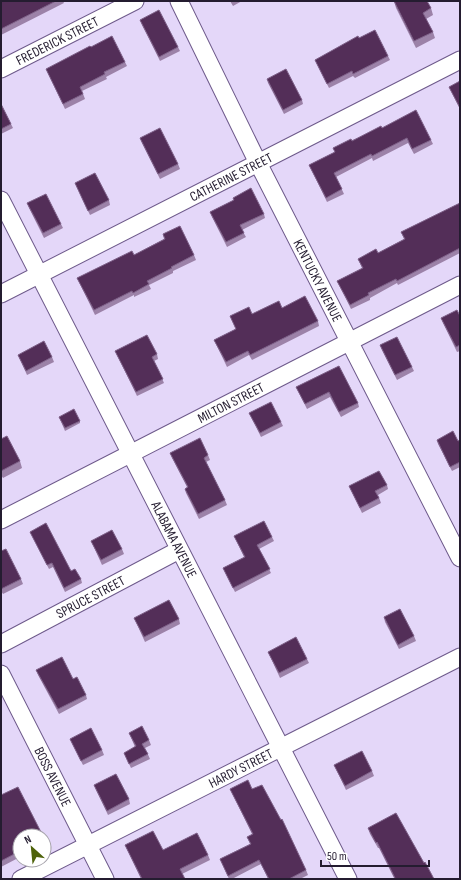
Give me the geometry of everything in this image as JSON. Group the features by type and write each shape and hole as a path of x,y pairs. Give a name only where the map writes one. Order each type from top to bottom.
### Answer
{"street":[{"name":"FREDERICK STREET","path":"1,69 135,1"},
{"name":"KENTUCKY AVENUE","path":"179,1 258,163 460,558"},
{"name":"CATHERINE STREET","path":"1,294 460,60"},
{"name":"ALABAMA AVENUE","path":"1,200 348,879"},
{"name":"MILTON STREET","path":"1,520 460,285"},
{"name":"SPRUCE STREET","path":"1,644 179,550"},
{"name":"HARDY STREET","path":"20,879 460,657"},
{"name":"BOSS AVENUE","path":"1,674 106,879"}],"building":[{"path":"1,1 56,1 1,29"},
{"path":"394,1 427,1 431,8 423,13 433,32 414,41"},
{"path":"159,10 178,47 159,57 140,20"},
{"path":"375,30 388,56 353,74 352,71 327,84 315,60 358,36 359,38"},
{"path":"112,36 125,62 104,72 105,74 80,87 83,94 63,104 46,69"},
{"path":"286,69 302,100 283,110 267,79"},
{"path":"460,81 460,108 449,87"},
{"path":"1,104 11,124 1,129"},
{"path":"416,110 431,140 412,149 407,138 334,173 342,189 326,198 309,165 335,152 333,148 351,139 352,141 381,126 382,128"},
{"path":"160,128 178,164 158,174 140,138"},
{"path":"95,173 109,200 88,211 75,183"},
{"path":"251,188 264,214 240,225 244,233 226,242 210,212 234,200 233,198"},
{"path":"46,194 61,224 43,233 27,203"},
{"path":"460,203 460,248 397,281 396,279 368,293 369,295 350,305 337,281 363,268 358,259 376,249 378,253 405,239 401,232"},
{"path":"180,226 194,255 147,281 149,284 133,293 132,291 94,310 77,278 132,251 134,255 165,239 163,234"},
{"path":"305,296 318,321 250,355 248,351 226,362 214,340 236,329 230,316 249,307 252,314 279,301 282,308"},
{"path":"457,310 460,316 460,345 456,347 441,318"},
{"path":"147,335 157,354 152,357 163,379 136,392 115,351"},
{"path":"397,337 412,367 395,375 380,345"},
{"path":"44,341 52,357 26,371 18,355"},
{"path":"339,366 358,403 339,412 329,392 305,404 296,387"},
{"path":"271,402 281,422 260,433 249,413"},
{"path":"74,409 80,421 65,428 59,417"},
{"path":"453,431 458,441 460,440 460,462 450,467 437,440"},
{"path":"7,436 20,461 1,471 1,439"},
{"path":"200,438 208,455 204,458 225,500 198,514 185,489 188,487 170,453"},
{"path":"379,471 387,485 375,491 379,498 360,508 349,486"},
{"path":"264,521 272,537 257,545 270,569 233,588 223,568 245,557 234,536"},
{"path":"46,523 71,571 75,569 81,579 64,588 52,563 47,565 30,532"},
{"path":"112,530 122,549 101,560 91,541"},
{"path":"6,549 21,579 1,589 1,551"},
{"path":"169,600 179,619 144,637 134,618"},
{"path":"400,609 414,636 398,645 384,617"},
{"path":"296,637 307,659 279,673 268,652"},
{"path":"62,657 73,679 77,677 86,695 58,709 36,670"},
{"path":"142,726 149,740 142,744 148,754 129,764 124,753 136,746 129,733"},
{"path":"91,728 102,750 81,761 70,739"},
{"path":"362,751 372,771 345,786 334,765"},
{"path":"116,774 129,799 107,811 94,785"},
{"path":"248,780 252,789 262,785 281,820 282,819 306,870 289,879 269,879 259,860 228,876 220,859 251,844 247,837 253,834 230,789"},
{"path":"18,787 39,828 12,828 12,855 1,861 1,795"},
{"path":"396,813 434,879 393,879 395,878 377,842 376,843 368,828"},
{"path":"153,831 163,850 197,833 208,855 180,869 185,879 142,879 125,845"}]}
